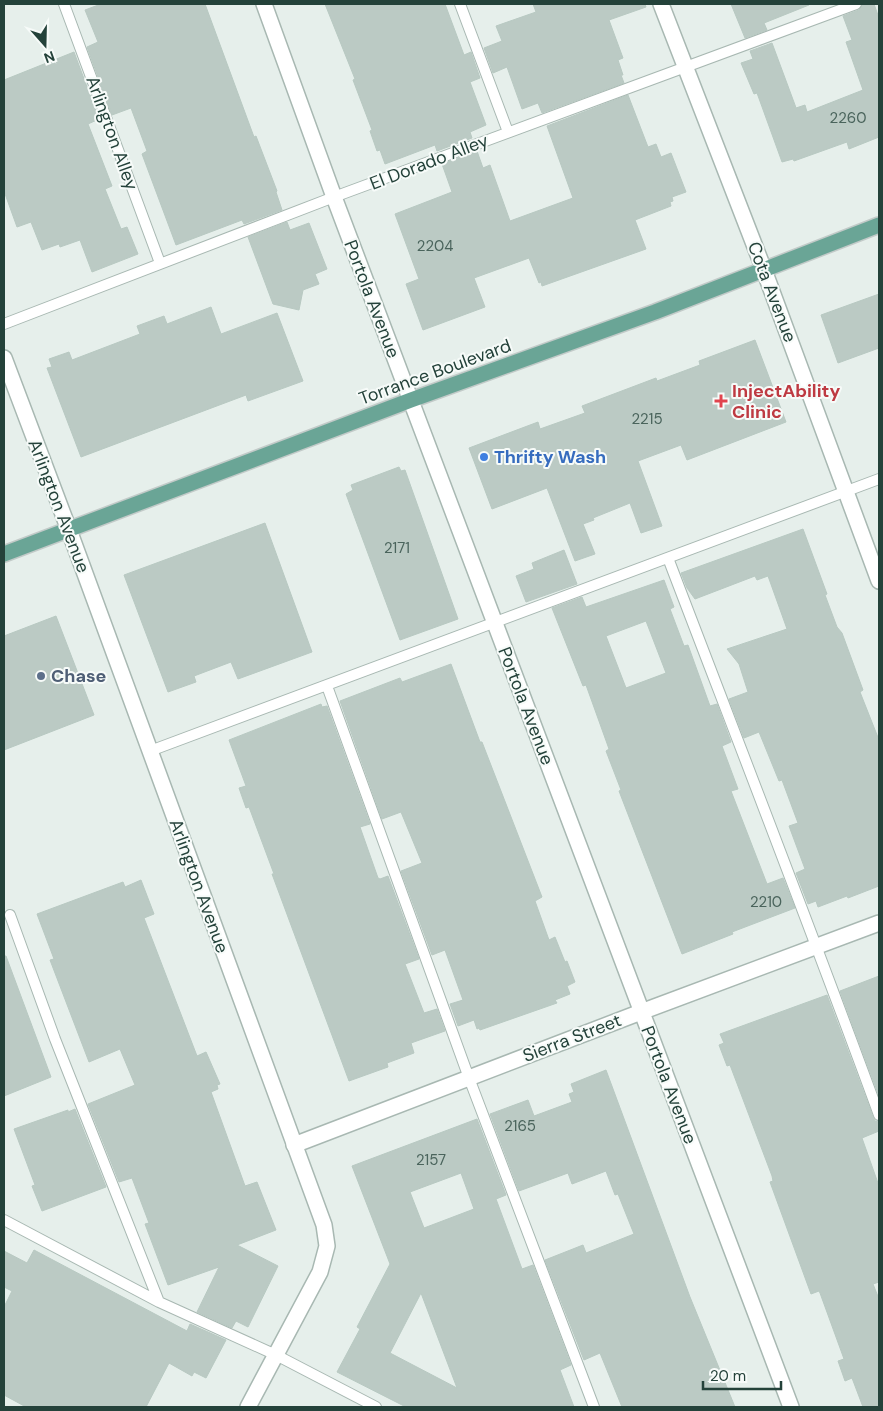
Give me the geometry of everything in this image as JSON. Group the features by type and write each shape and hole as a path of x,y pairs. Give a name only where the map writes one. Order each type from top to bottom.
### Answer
{"main road":[{"name":"Torrance Boulevard","path":"4,554 411,400 764,270 879,225"}],"street":[{"name":"Portola Avenue","path":"264,4 334,197 791,1407"},
{"name":"Cota Avenue","path":"661,4 764,270 879,581"},
{"name":"Arlington Avenue","path":"4,358 324,1225 327,1246 320,1272 248,1407"},
{"name":"Sierra Street","path":"294,1145 879,923"}],"lane":[{"name":"Arlington Alley","path":"64,4 160,263"},
{"path":"460,4 508,132"},
{"name":"El Dorado Alley","path":"4,324 334,197 856,4"},
{"path":"150,751 879,479"},
{"path":"668,558 818,946 879,1115"},
{"path":"327,686 469,1078 594,1407"},
{"path":"10,915 54,1039 158,1302"},
{"path":"4,1220 158,1302 276,1355 376,1407"}],"building":[{"path":"101,4 205,4 254,137 256,136 277,191 282,210 244,224 242,220 176,245 142,154 147,151 131,108 112,115 87,47 98,42 85,10"},
{"path":"325,4 445,4 464,55 471,52 480,78 470,82 486,125 470,132 472,138 437,151 435,145 385,164 380,150 377,151 370,131 372,130 353,80 355,79"},
{"path":"533,4 645,4 646,7 609,20 623,58 618,60 624,83 542,113 538,103 522,109 507,67 493,73 484,48 502,41 496,26 536,12"},
{"path":"731,4 809,5 764,23 767,30 745,38"},
{"path":"863,4 874,4 879,18 879,137 849,149 847,142 794,161 793,159 782,162 757,93 754,94 741,63 753,59 750,51 772,43 796,108 805,105 807,112 863,90 846,42 852,40 843,16 859,10"},
{"path":"74,52 99,119 88,124 112,186 105,189 121,229 127,227 138,254 92,272 80,240 60,247 59,244 42,250 31,222 17,227 4,191 4,80"},
{"path":"628,95 648,147 656,144 661,157 671,153 686,192 672,197 671,206 635,220 646,249 542,286 529,258 474,278 485,307 423,330 406,284 419,279 395,214 452,192 442,164 477,151 483,168 490,165 510,221 573,198 547,126"},
{"path":"287,222 290,230 309,223 327,269 315,274 319,284 303,290 299,310 273,304 248,237"},
{"path":"879,294 879,348 838,363 821,315"},
{"path":"211,307 221,334 277,313 303,381 248,401 246,395 81,457 47,368 52,367 49,359 69,352 72,360 140,334 137,326 164,316 167,324"},
{"path":"755,340 786,422 687,460 681,445 638,461 662,526 641,533 630,503 583,524 595,554 575,561 547,488 492,509 469,448 538,422 540,429 585,413 582,406 656,378 657,381 700,365 699,361"},
{"path":"399,467 401,471 405,470 458,619 400,640 346,494 353,490 351,485"},
{"path":"265,523 312,652 238,679 231,662 194,676 196,682 168,692 124,575"},
{"path":"803,529 827,594 825,595 837,627 842,633 863,690 860,692 879,740 879,886 818,907 816,901 808,904 796,873 805,869 789,826 798,823 782,780 779,781 759,732 744,738 729,699 748,692 739,664 727,649 787,629 768,576 757,580 755,576 695,599 687,588 681,573"},
{"path":"564,550 577,584 526,602 516,576 534,569 532,563"},
{"path":"664,580 674,607 670,609 684,646 688,645 710,706 717,704 731,742 722,746 738,789 731,791 767,884 783,878 795,908 732,932 733,934 682,954 619,791 621,790 606,751 609,749 586,685 583,686 552,608 582,597 586,607","holes":["646,621 666,673 626,688 606,636"]},
{"name":"Chase","path":"56,616 94,715 4,750 4,636"},
{"path":"451,664 542,897 535,901 549,940 555,937 575,982 567,986 570,994 555,1000 557,1003 480,1030 479,1028 477,1029 474,1020 458,1026 450,1004 463,1000 445,950 432,955 401,871 422,863 401,812 382,819 340,701 400,678 402,682"},
{"path":"321,704 322,707 327,706 370,824 360,827 378,878 388,876 419,959 405,964 424,1013 437,1009 445,1031 411,1043 414,1053 387,1063 388,1067 349,1081 249,807 246,808 239,788 246,786 229,740"},
{"path":"141,880 154,914 144,918 197,1056 206,1052 220,1084 217,1085 218,1089 211,1092 245,1186 257,1182 276,1230 237,1245 278,1266 248,1327 236,1321 232,1328 197,1312 219,1267 168,1285 145,1224 149,1223 132,1178 119,1182 88,1104 135,1085 120,1049 89,1062 50,960 54,959 37,914 123,882 125,887"},
{"path":"4,956 6,956 51,1077 4,1096"},
{"path":"879,976 879,1096 840,991"},
{"path":"827,995 873,1117 875,1121 879,1122 879,1131 862,1138 879,1186 879,1282 873,1284 879,1299 879,1407 863,1407 852,1378 845,1381 838,1361 844,1359 820,1293 819,1291 811,1294 770,1182 773,1181 772,1176 730,1065 727,1066 719,1045 724,1043 720,1034"},
{"path":"606,1070 690,1297 735,1407 622,1407 600,1353 584,1360 545,1260 583,1245 586,1253 634,1234 618,1194 615,1195 606,1171 572,1184 568,1173 519,1191 490,1114 528,1100 534,1116 572,1102 569,1094 574,1092 571,1084"},
{"path":"75,1109 106,1187 42,1211 32,1186 35,1185 14,1129"},
{"path":"477,1119 506,1195 496,1199 522,1269 533,1265 571,1365 560,1370 574,1407 406,1407 337,1372 360,1329 357,1327 390,1264 352,1166","holes":["461,1173 474,1209 424,1228 410,1192","421,1293 457,1388 390,1353"]},
{"path":"34,1250 187,1331 190,1324 226,1340 206,1378 194,1372 192,1376 169,1363 146,1407 26,1407 4,1395 4,1307 12,1291 4,1287 4,1251 27,1263"}],"place":[{"name":"InjectAbility Clinic","path":"721,401"},
{"name":"Thrifty Wash","path":"484,457"},
{"name":"Chase","path":"41,676"}]}
